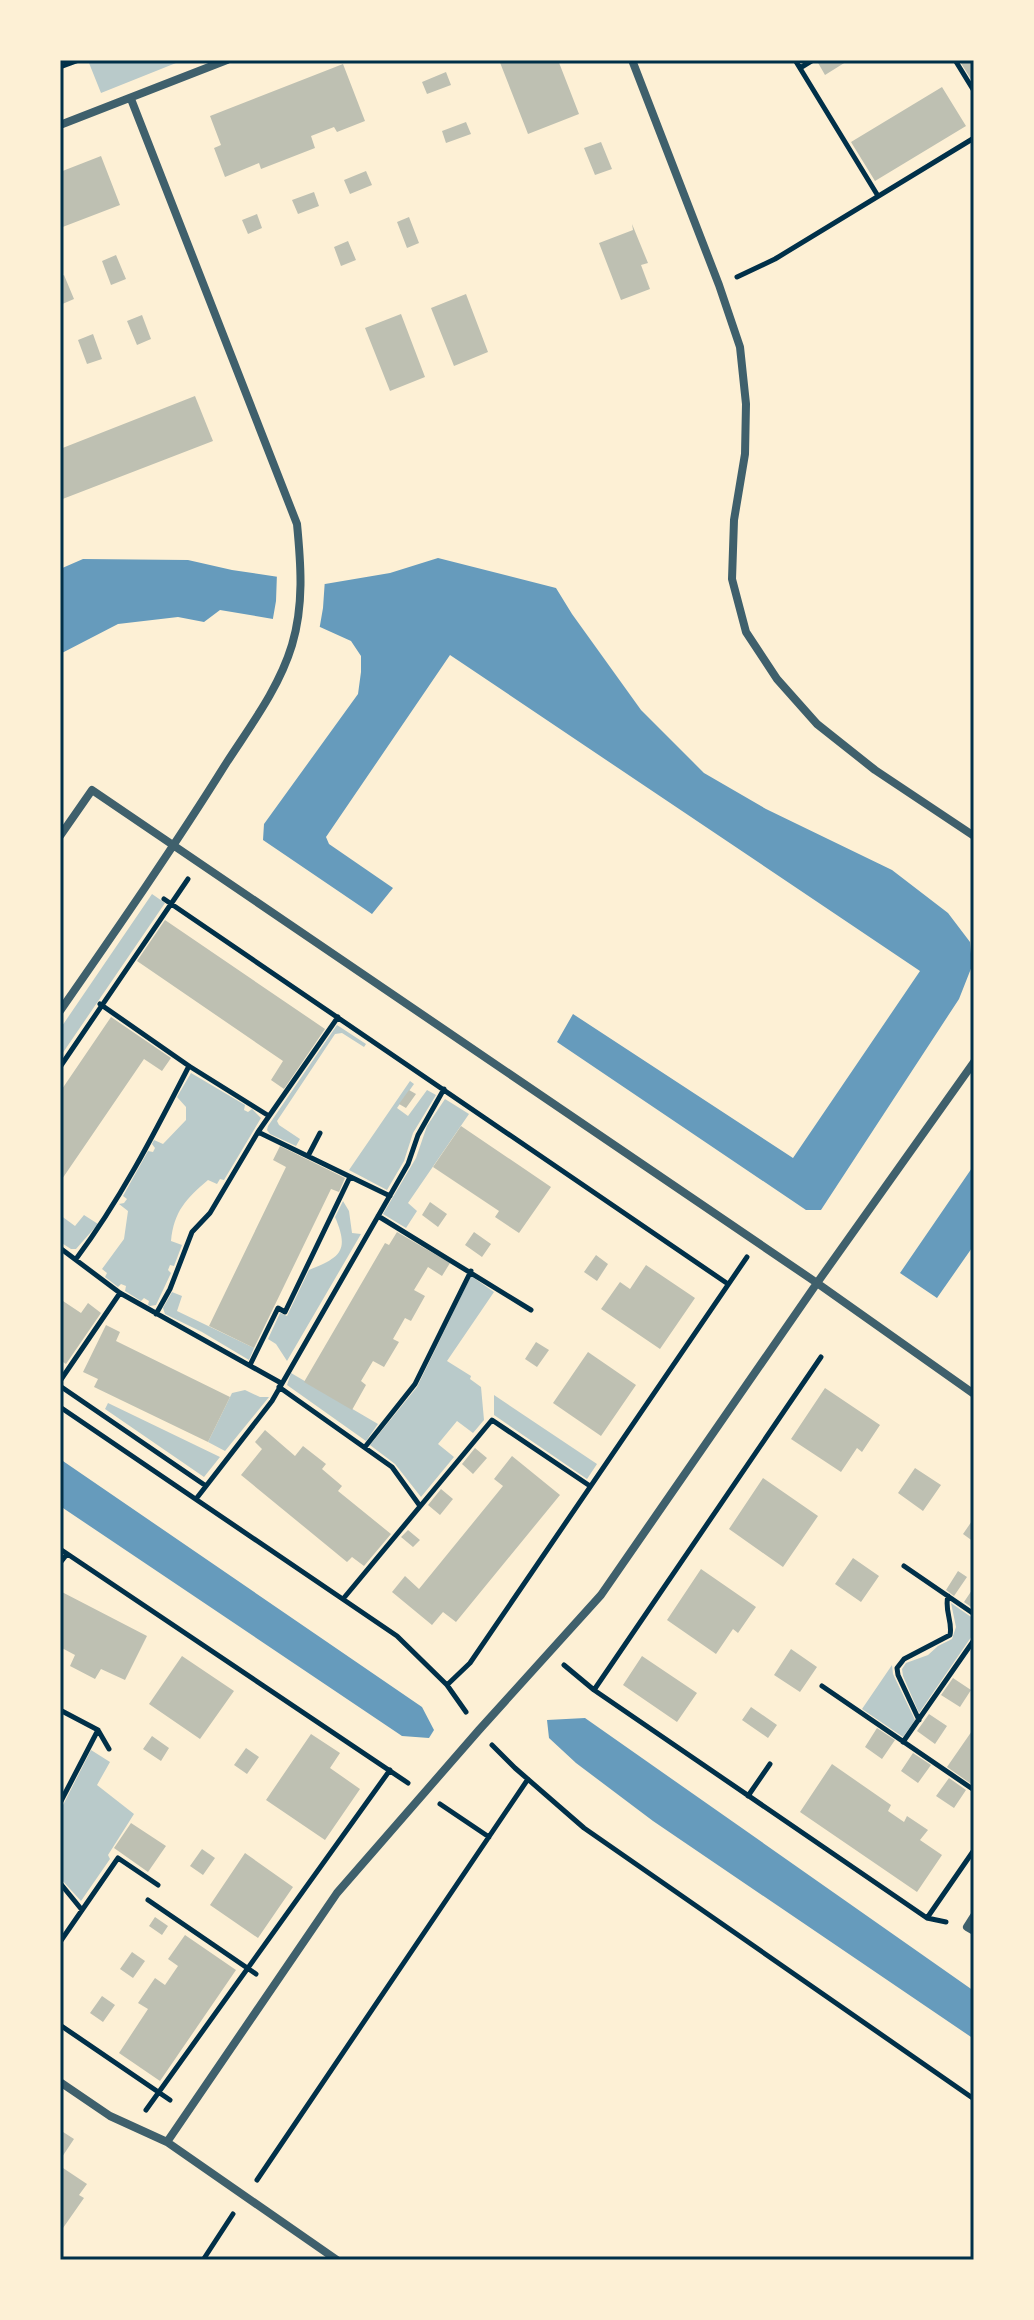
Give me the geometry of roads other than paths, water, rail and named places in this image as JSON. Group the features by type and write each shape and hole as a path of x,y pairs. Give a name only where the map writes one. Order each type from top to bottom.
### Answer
{"street":[{"path":"60,125 227,60"},
{"path":"632,60 740,347 746,404 745,454 734,520 732,579 746,632 777,679 817,724 875,770 974,836"},
{"path":"60,1011 174,847 272,690 292,645 300,606 302,573 297,524 131,99"},
{"path":"60,836 92,790 817,1283 974,1394"},
{"path":"167,2142 337,1893 601,1595 974,1062"},
{"path":"970,1929 974,1916"},
{"path":"60,2082 110,2116 167,2142 337,2260"}],"water":[{"path":"438,558 556,588 641,710 704,773 766,809 892,870 948,913 970,942 972,966 959,999 821,1210 806,1210 557,1042 573,1014 793,1158 920,971 450,655 326,837 329,844 393,888 372,914 263,840 264,824 358,694 361,656 351,641 320,627 220,610 204,622 178,617 118,624 60,654 60,569 83,559 188,560 325,584 390,573"},
{"path":"974,1165 974,1245 937,1298 900,1273"},
{"path":"60,1459 422,1707 434,1730 429,1738 402,1736 60,1506"},
{"path":"585,1718 974,1991 974,2039 653,1821 576,1763 549,1738 547,1720"}]}
